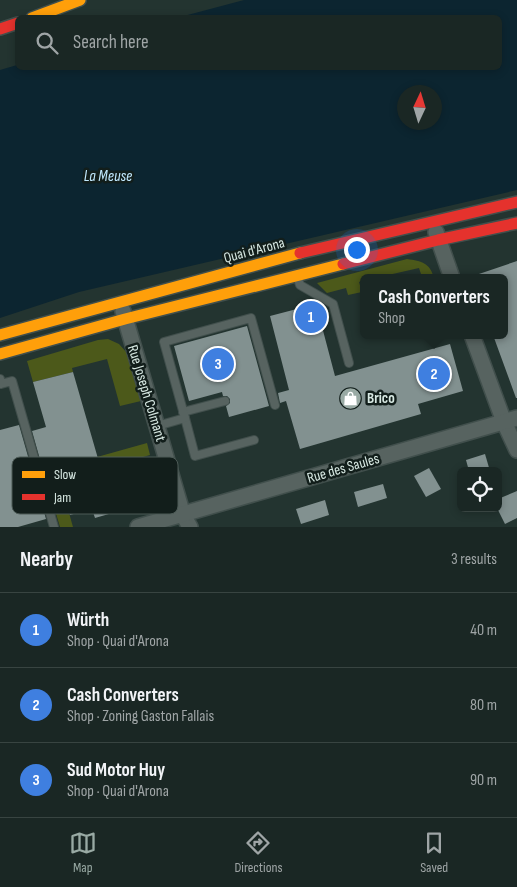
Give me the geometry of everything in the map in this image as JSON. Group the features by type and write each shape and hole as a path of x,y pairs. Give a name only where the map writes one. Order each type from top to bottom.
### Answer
{"main road":[{"path":"40,15 80,0"},
{"path":"0,29 15,24"},
{"name":"Quai d'Arona","path":"0,354 125,319 432,221 517,202"},
{"name":"Quai d'Arona","path":"0,335 120,301 295,265 438,240 517,223"}],"street":[{"path":"432,221 451,274"},
{"name":"Rue Joseph Colmant","path":"120,301 166,457"},
{"path":"474,339 510,420 517,450"},
{"name":"Rue des Saules","path":"138,527 186,521 510,420"},
{"name":"Rue Joseph Colmant","path":"178,495 186,521"}],"lane":[{"path":"295,265 300,285 333,304 349,363"},
{"path":"254,440 195,456 164,342 251,318 275,405"},
{"path":"0,379 1,384 12,381 34,457"},
{"path":"157,426 225,401"},
{"path":"50,514 54,527"}],"green space":[{"path":"407,259 425,264 432,274 421,274 419,268 393,274 360,274 360,292 348,295 346,288 327,293 317,283"},
{"path":"108,339 119,344 127,353 141,401 120,406 107,359 72,368 73,372 33,382 27,361 98,340"},
{"path":"147,443 150,455 143,457 97,457"},
{"path":"56,514 69,514 73,527 60,527"}],"water":[{"name":"La Meuse","path":"244,0 517,0 517,190 79,292 0,318 0,70 15,66 15,70 502,70 502,15 188,15"}],"building":[{"path":"517,261 517,398 494,339 508,339 508,274 479,274"},
{"path":"316,304 335,376 450,344 463,391 418,404 421,414 300,449 286,401 280,403 278,393 289,390 270,316"},
{"path":"247,326 269,406 229,417 226,406 230,403 230,399 227,396 223,396 222,392 189,401 174,346"},
{"path":"73,372 98,457 39,457 32,431 46,427 33,382"},
{"path":"19,425 28,457 12,457 12,514 45,514 46,519 18,527 0,527 0,430"},
{"path":"485,454 489,467 468,467 466,460"},
{"path":"429,468 441,489 426,497 414,476"},
{"path":"383,484 387,498 358,507 354,492"},
{"path":"517,491 517,518 505,524 499,512 502,512 502,497"},
{"path":"325,500 329,515 301,524 296,509"},
{"path":"94,514 109,514 95,518"}],"traffic: slow":[{"path":"40,15 80,0"},
{"path":"0,335 300,253"},
{"path":"0,354 125,319 343,264"}],"traffic: jam":[{"path":"0,29 15,24"},
{"path":"300,253 517,202"},
{"path":"343,264 438,240 517,223"}],"place":[{"name":"Würth","path":"311,317"},
{"name":"Sud Motor Huy","path":"218,364"},
{"name":"Cash Converters","path":"434,374"},
{"name":"Brico","path":"351,398"}]}
